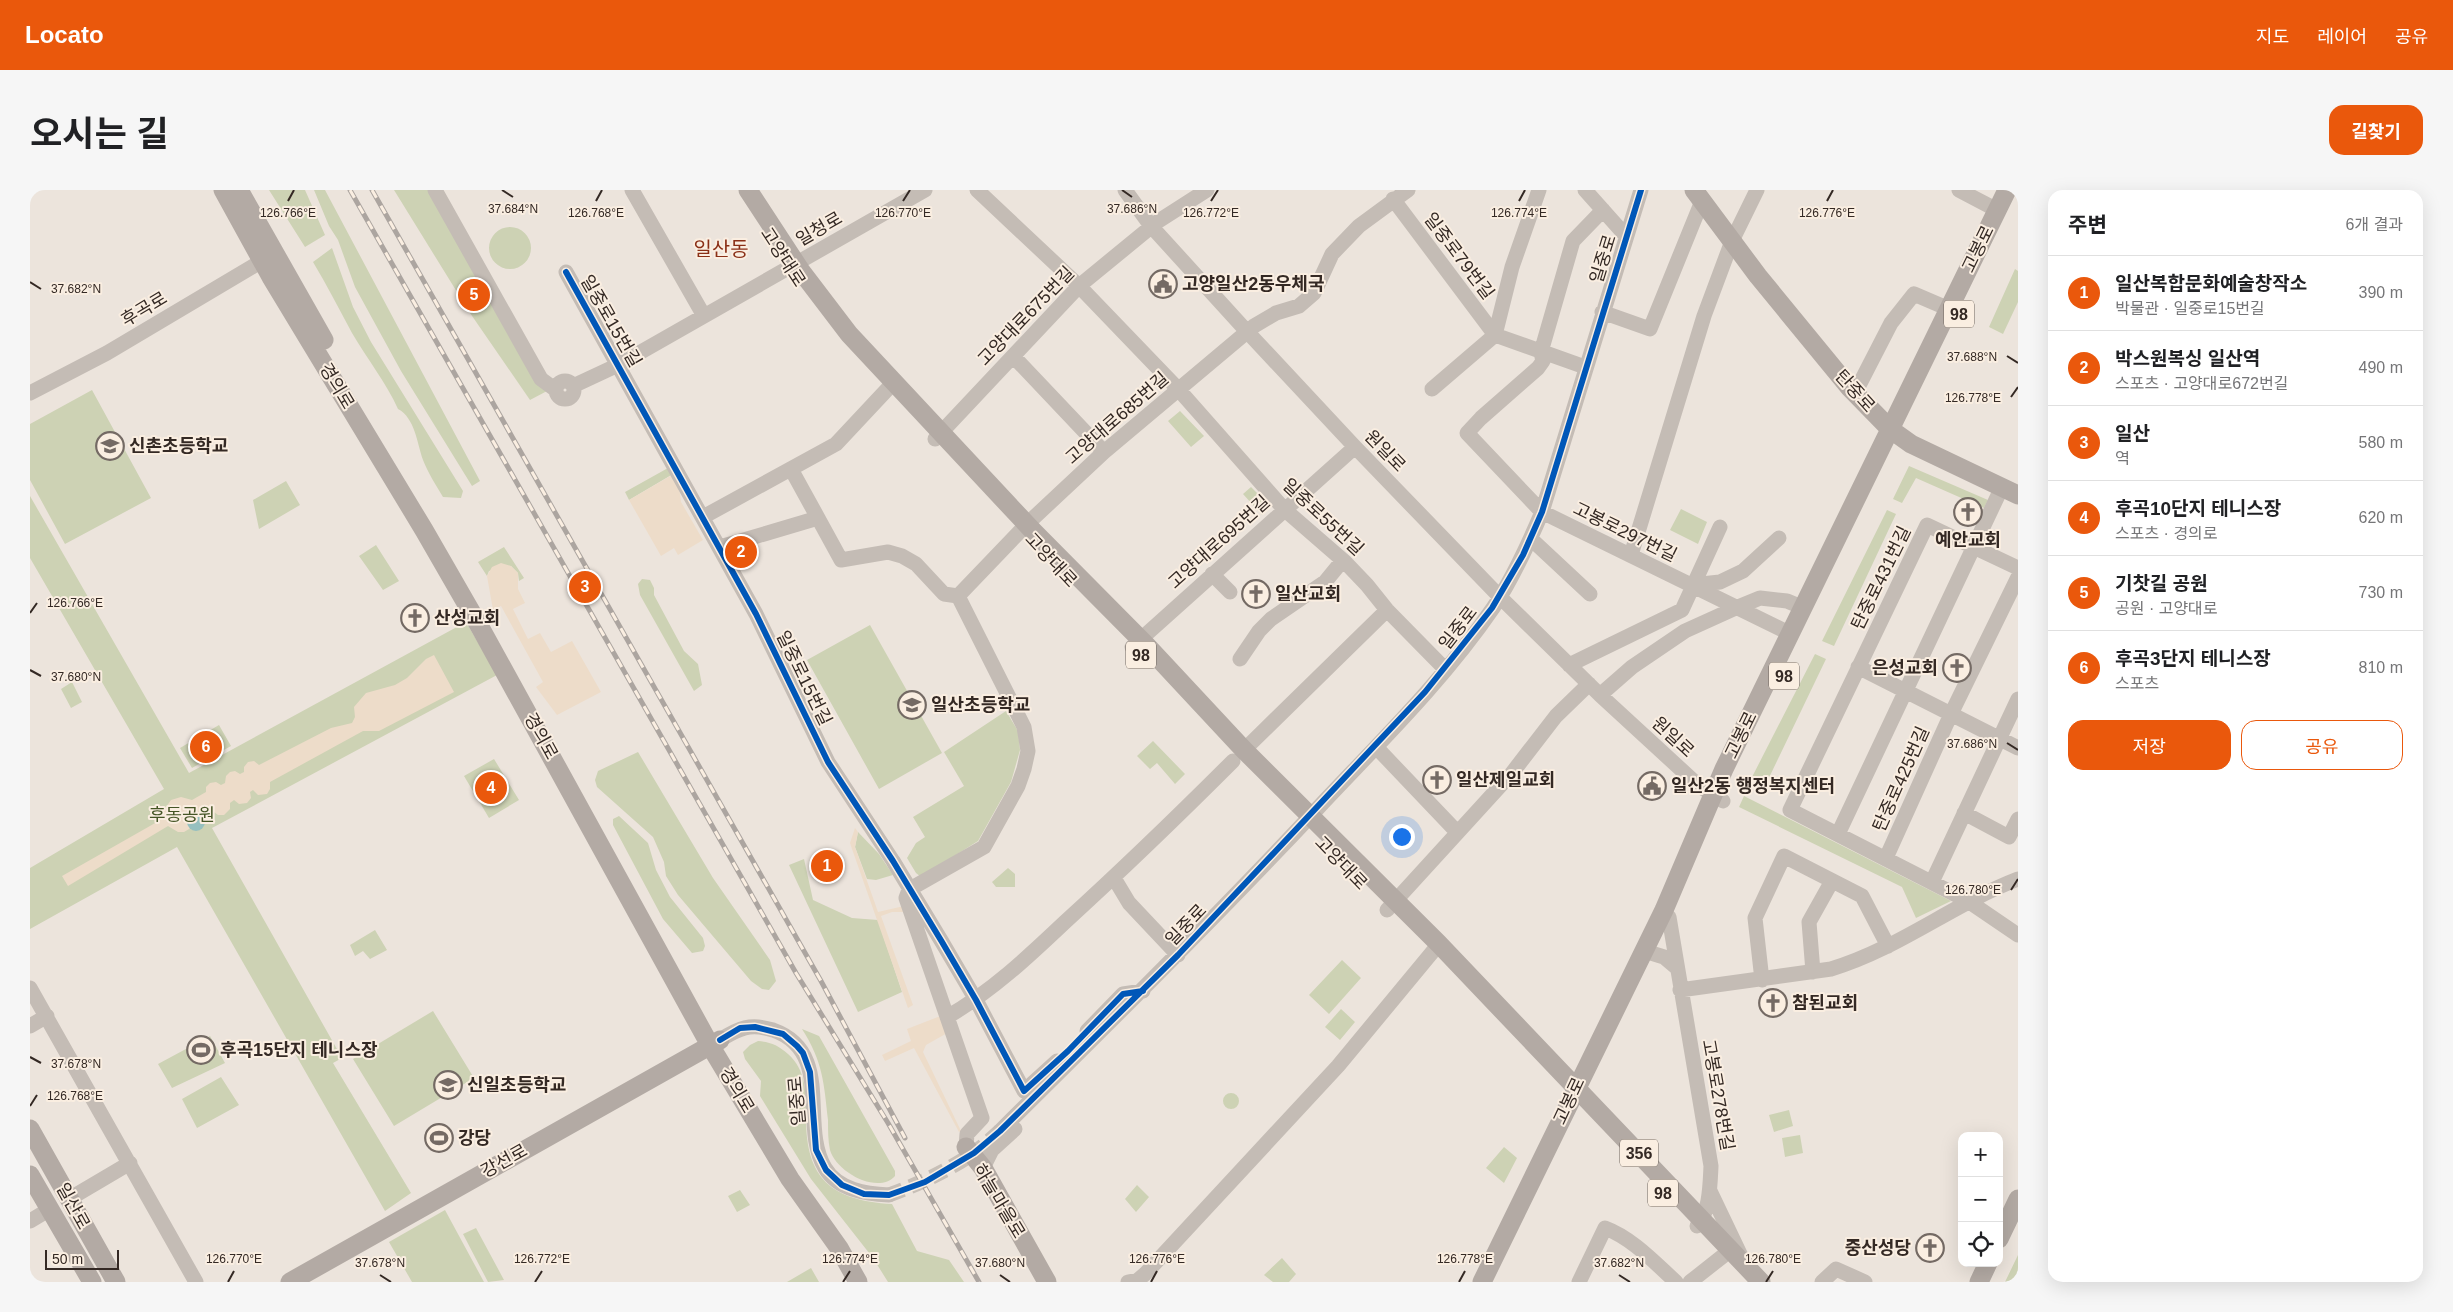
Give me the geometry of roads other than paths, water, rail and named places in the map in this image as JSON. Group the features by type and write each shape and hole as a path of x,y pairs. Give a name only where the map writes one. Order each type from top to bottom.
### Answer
{"main road":[{"name":"경의로","path":"223,190 268,257 431,526 790,1179 839,1248 858,1282"},
{"name":"경의로","path":"239,190 268,257"},
{"name":"고양대로","path":"740,190 790,267 1021,530 1136,643 1435,949 1518,1039 1576,1095 1748,1275"},
{"name":"고양대로","path":"748,190 790,267"},
{"name":"고봉로","path":"1488,1282 1718,798 1816,612 1949,309 2007,190"},
{"name":"고봉로","path":"1482,1282 1576,1095 1669,917 1718,798 1791,634 2018,193"},
{"name":"탄중로","path":"1698,195 1758,276 1855,393 1894,432 1911,444 2010,491"},
{"name":"고양대로","path":"1136,643 1239,756 1307,820"},
{"name":"경의로","path":"715,1043 798,1175 846,1243 869,1282"},
{"name":"강선로","path":"290,1282 715,1043"},
{"name":"일산로","path":"30,1129 116,1282"},
{"name":"하늘마을로","path":"966,1147 983,1168 1047,1282"},
{"name":"일산로","path":"30,1175 92,1282"},
{"path":"2003,1231 2018,1199"},
{"name":"고양대로","path":"1699,1223 1723,1256 1748,1275 1761,1282"},
{"path":"1979,1282 1986,1267"}],"street":[{"name":"일청로","path":"435,190 541,380 556,390 558,384 563,381 569,382 573,386 618,365 922,191"},
{"path":"632,190 704,316"},
{"name":"일중로55번길","path":"977,190 1079,286 1179,390 1284,509 1343,560 1367,585 1387,610 1445,669"},
{"name":"원일로","path":"1125,190 1151,226 1247,332 1500,597 1600,695 1699,786 1718,798"},
{"path":"1151,226 1207,190"},
{"name":"고양대로685번길","path":"1021,530 1104,452 1247,332 1276,313 1299,306 1314,293 1332,254 1359,226 1393,199 1408,190"},
{"name":"일중로79번길","path":"1495,336 1512,268 1539,190"},
{"name":"일중로","path":"1586,190 1626,236"},
{"name":"일중로","path":"1000,1131 1178,955 1376,747 1445,669 1500,597 1531,540 1542,512 1585,367 1641,190"},
{"path":"1630,555 1701,325 1732,241 1757,190"},
{"path":"1959,190 1996,210"},
{"name":"탄중로","path":"1602,312 1650,329 1698,195"},
{"name":"일중로79번길","path":"1393,199 1495,336"},
{"path":"1542,512 1467,433 1480,418 1538,368 1543,361 1541,352 1573,241 1603,210"},
{"name":"고양대로675번길","path":"938,435 1079,286 1151,226"},
{"name":"후곡로","path":"30,393 107,354 268,257"},
{"name":"일중로15번길","path":"566,272 720,547 779,657 828,762 910,889 976,1000 1024,1091"},
{"path":"1855,393 1891,323 1914,294 1949,309"},
{"path":"1432,389 1495,336 1585,367"},
{"path":"1013,356 1104,452"},
{"path":"703,517 836,444 892,385"},
{"name":"고양대로695번길","path":"1136,643 1355,447"},
{"path":"791,469 841,560 888,552 902,556 916,564 944,594 958,596 1024,727 1028,751 1018,786 984,847 910,889 906,898 982,1118 966,1134 966,1147"},
{"path":"2010,491 1974,547 1838,834 1968,902 2018,935"},
{"name":"고봉로297번길","path":"1542,512 1791,634"},
{"path":"720,547 818,518"},
{"name":"탄중로431번길","path":"1838,834 1790,810 1927,525 1974,547"},
{"path":"1685,631 1682,610 1720,527"},
{"name":"고양대로","path":"958,596 1021,530"},
{"path":"1692,585 1720,582 1743,571 1779,538"},
{"path":"1531,540 1590,594"},
{"path":"1974,547 2018,568"},
{"path":"1240,659 1259,631 1271,619 1325,582 1343,560"},
{"path":"1212,574 1230,592"},
{"name":"탄중로425번길","path":"1886,858 1951,714 2018,577"},
{"path":"1600,695 1632,667 1685,631 1738,607 1760,598 1787,601 1804,608"},
{"path":"947,1017 976,1000 1003,979 1114,878 1387,610"},
{"path":"1569,665 1682,610"},
{"path":"1858,667 1951,714"},
{"path":"1391,905 1512,773 1556,716 1589,684"},
{"path":"1932,882 2018,698"},
{"name":"탄중로425번길","path":"1951,714 2018,748"},
{"path":"1376,747 1457,832"},
{"path":"1964,813 2009,836 2018,819"},
{"path":"1762,980 1755,918 1784,856 1862,896 1888,946"},
{"path":"1114,878 1129,903 1178,955"},
{"path":"1680,990 1813,972 1854,962 1888,946 1968,902 2018,879"},
{"path":"1813,972 1810,922 1832,881"},
{"name":"고봉로278번길","path":"1669,917 1711,1166 1710,1191 1699,1223"},
{"path":"1128,1282 1138,1280 1145,1274 1313,1093 1435,949"},
{"path":"1651,953 1664,957 1677,968"},
{"path":"30,988 196,1282"},
{"name":"일중로","path":"1024,1091 1068,1051 1123,994 1143,990"},
{"name":"일중로","path":"983,1168 992,1150 1089,1058 1132,1013 1143,990"},
{"path":"30,1026 47,1016"},
{"name":"일중로","path":"715,1043 740,1028 756,1027 774,1031 791,1040 803,1053 810,1072 816,1150 826,1170 842,1185 864,1194 889,1195"},
{"path":"69,1199 130,1163"},
{"path":"1710,1191 1748,1275"},
{"path":"30,1221 50,1209"},
{"path":"1579,1282 1605,1228 1615,1232 1634,1246 1676,1282"},
{"path":"1690,1282 1723,1256"},
{"path":"1822,1282 1836,1269 1865,1282"}],"water":[{"path":"196,813 202,816 205,822 202,828 196,831 190,828 187,822 190,816"}],"tunnel":[{"path":"889,1195 948,1169 975,1152 1000,1131"}],"railway":[{"path":"350,190 796,973 888,1123 979,1282"},
{"path":"372,190 821,981 905,1138"}],"place":[{"name":"고양일산2동우체국","path":"1163,284"},
{"name":"기찻길 공원","path":"474,295"},
{"name":"신촌초등학교","path":"110,446"},
{"name":"예안교회","path":"1968,512"},
{"name":"박스원복싱 일산역","path":"741,552"},
{"name":"일산","path":"585,587"},
{"name":"일산교회","path":"1256,594"},
{"name":"산성교회","path":"415,618"},
{"name":"은성교회","path":"1957,668"},
{"name":"일산초등학교","path":"912,705"},
{"name":"후곡3단지 테니스장","path":"206,747"},
{"name":"일산제일교회","path":"1437,780"},
{"name":"일산2동 행정복지센터","path":"1652,786"},
{"name":"후곡10단지 테니스장","path":"491,788"},
{"name":"일산복합문화예술창작소","path":"827,866"},
{"name":"참된교회","path":"1773,1003"},
{"name":"후곡15단지 테니스장","path":"201,1050"},
{"name":"신일초등학교","path":"448,1085"},
{"name":"강당","path":"439,1138"},
{"name":"중산성당","path":"1930,1248"}],"district":[{"name":"일산동","path":"721,249"}],"park label":[{"name":"후동공원","path":"182,815"}]}
